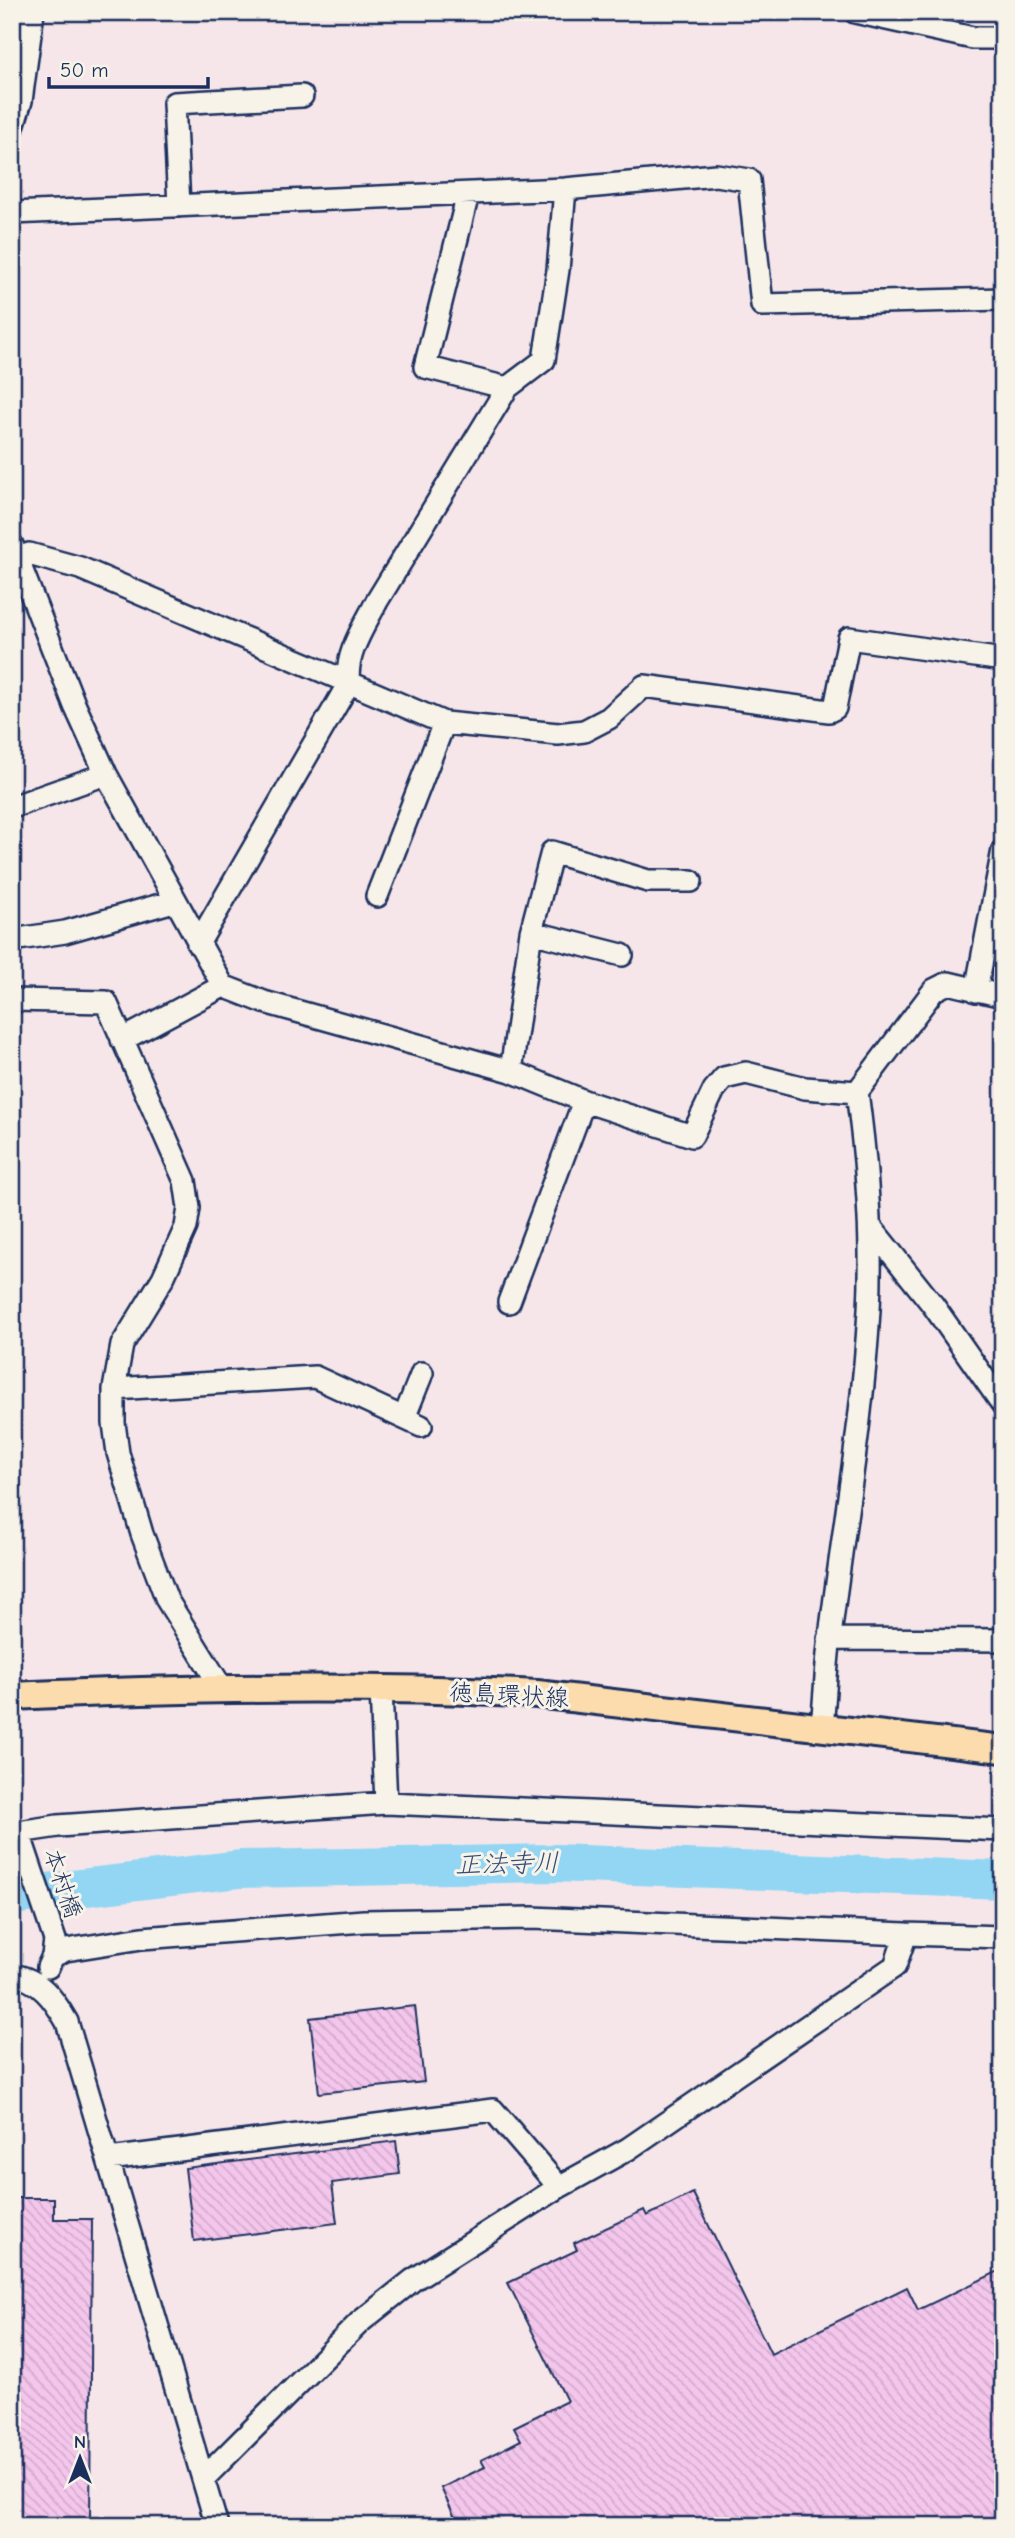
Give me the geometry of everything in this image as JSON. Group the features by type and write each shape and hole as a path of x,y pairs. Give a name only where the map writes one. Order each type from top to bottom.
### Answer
{"main road":[{"name":"徳島環状線","path":"12,1696 223,1690 537,1694 1003,1749"}],"street":[{"path":"12,130 21,101 33,12"},
{"path":"855,12 927,30 973,38 1003,38"},
{"path":"179,206 174,103 302,96"},
{"path":"12,214 468,194 716,175 748,180 762,305 1003,299"},
{"path":"198,944 349,683 346,669 377,601 507,388 544,360 558,270 565,188"},
{"path":"468,194 425,367 507,388"},
{"path":"857,1093 805,1088 746,1073 724,1078 714,1090 692,1136 584,1101 511,1071 264,1002 223,986 106,774 16,563 29,554 80,568 444,723 558,734 584,732 609,718 643,686 829,711 835,708 849,638 1003,660"},
{"path":"377,896 444,723"},
{"path":"12,807 106,774"},
{"path":"976,990 1003,850"},
{"path":"511,1071 531,932 552,852 648,881 691,881"},
{"path":"12,940 65,932 174,901"},
{"path":"531,932 622,955"},
{"path":"822,1727 830,1639 857,1442 869,1309 868,1166 857,1093 934,990 948,983 1003,996"},
{"path":"122,1040 223,986"},
{"path":"12,1000 106,1002 185,1181 189,1208 186,1227 163,1278 122,1345 114,1389 114,1423 118,1454 142,1534 167,1601 223,1690"},
{"path":"509,1302 584,1101"},
{"path":"870,1226 933,1305 1003,1405"},
{"path":"114,1389 316,1377 412,1422 422,1373"},
{"path":"830,1639 1003,1640"},
{"path":"381,1690 386,1803"},
{"path":"16,1831 386,1803 1003,1830"},
{"name":"本村橋","path":"16,1831 54,1948"},
{"path":"39,1984 54,1948 66,1950 142,1938 364,1921 531,1918 1003,1937"},
{"path":"204,2479 360,2322 424,2273 559,2187 628,2149 895,1966 906,1934"},
{"path":"12,1975 39,1984 54,2000 67,2022 217,2526"},
{"path":"109,2159 493,2110 559,2187"}],"building":[{"path":"415,2006 424,2082 319,2093 310,2018"},
{"path":"396,2141 400,2174 332,2183 337,2223 194,2241 185,2168"},
{"path":"693,2193 771,2354 907,2287 918,2310 1003,2269 1003,2526 459,2526 441,2488 485,2467 481,2460 521,2440 514,2427 567,2401 508,2283 577,2250 574,2243 644,2210 647,2216"},
{"path":"12,2198 54,2198 54,2219 92,2219 90,2526 12,2526"}],"waterway":[{"name":"正法寺川","path":"12,1896 240,1869 556,1863 1003,1880"}]}
